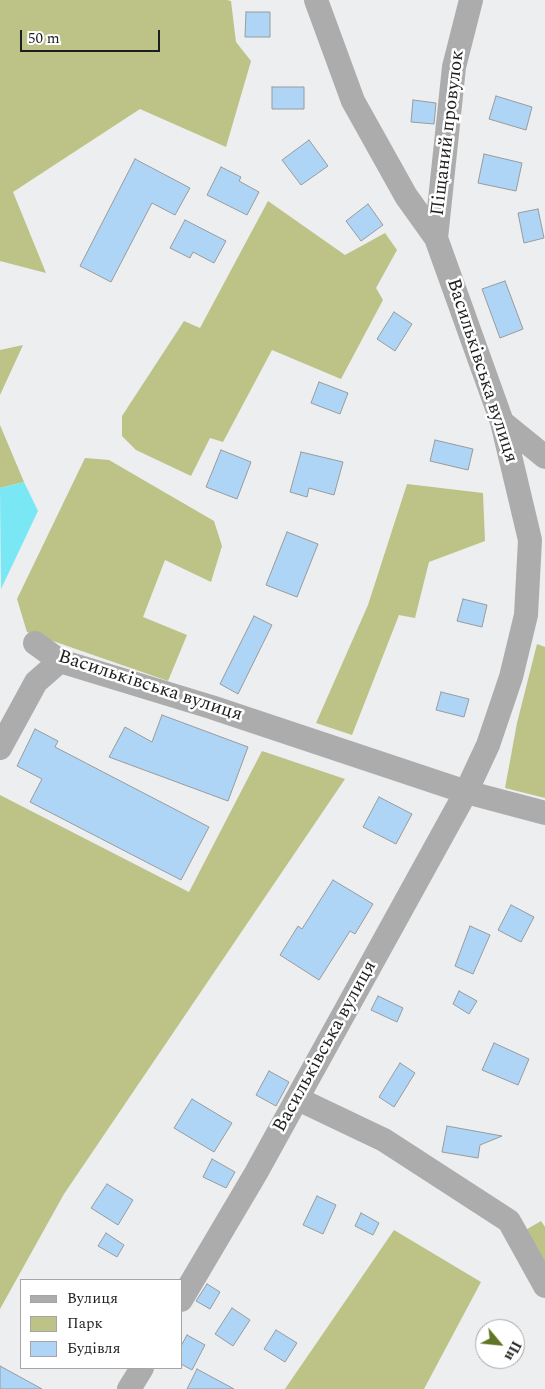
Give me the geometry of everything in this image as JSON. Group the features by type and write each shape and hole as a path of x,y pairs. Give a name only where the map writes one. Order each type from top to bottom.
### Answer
{"street":[{"name":"Васильківська вулиця","path":"182,1298 298,1098 466,792 488,746 511,677 526,615 530,540 502,422 436,238 406,196 353,101 316,0"},
{"name":"Піщаний провулок","path":"436,238 454,67 471,0"},
{"path":"502,422 545,457"},
{"path":"530,540 545,517"},
{"name":"Васильківська вулиця","path":"35,643 60,661 212,707 466,792 545,813"},
{"path":"0,748 36,682 60,661"},
{"path":"298,1098 384,1140 509,1221 545,1286"},
{"path":"129,1389 141,1369"}],"green space":[{"path":"0,0 227,0 231,1 236,42 251,61 226,147 140,109 13,192 46,273 0,261"},
{"path":"268,201 345,255 385,233 397,250 376,288 383,300 341,379 272,350 223,442 210,438 191,476 136,450 122,436 122,416 184,321 200,328"},
{"path":"23,345 0,395 0,350"},
{"path":"0,425 24,482 0,488"},
{"path":"85,458 109,460 214,521 222,546 211,582 165,560 143,617 187,635 168,681 27,632 17,599"},
{"path":"407,484 483,493 485,541 429,562 415,618 399,615 352,735 316,723 368,605"},
{"path":"537,644 545,647 545,798 505,788 517,723"},
{"path":"262,751 345,779 64,1194 0,1309 0,795 189,892"},
{"path":"541,1221 545,1227 545,1269 524,1231"},
{"path":"394,1230 481,1282 424,1389 285,1389"}],"water":[{"path":"24,482 38,511 1,589 0,488"}],"building":[{"path":"246,12 270,12 270,37 245,37"},
{"path":"272,87 304,87 304,109 272,109"},
{"path":"496,96 532,107 526,130 489,119"},
{"path":"413,100 436,103 434,124 411,122"},
{"path":"309,140 328,166 301,185 282,160"},
{"path":"484,154 522,163 516,191 478,183"},
{"path":"135,159 190,188 175,215 152,203 111,282 80,266"},
{"path":"221,167 241,177 239,181 259,192 247,215 207,195"},
{"path":"368,204 383,225 361,241 346,221"},
{"path":"538,209 544,238 524,243 518,213"},
{"path":"185,220 226,241 214,263 193,252 190,258 170,248"},
{"path":"505,281 523,329 500,338 482,289"},
{"path":"394,312 412,324 395,351 377,339"},
{"path":"319,382 348,393 340,414 311,403"},
{"path":"435,440 473,449 468,470 430,461"},
{"path":"221,450 251,462 237,499 206,487"},
{"path":"301,452 343,462 334,495 309,488 307,497 290,492"},
{"path":"287,532 318,544 297,597 266,585"},
{"path":"463,599 487,605 482,627 457,621"},
{"path":"254,616 272,625 238,694 220,684"},
{"path":"441,692 469,699 464,717 436,710"},
{"path":"162,715 248,747 228,801 109,757 125,727 152,742"},
{"path":"35,729 58,741 55,747 209,827 181,880 30,802 42,779 17,766"},
{"path":"379,797 412,814 396,844 363,827"},
{"path":"333,880 373,904 355,934 350,931 319,980 280,955 298,926 302,929"},
{"path":"511,905 534,917 521,942 498,930"},
{"path":"470,926 490,935 473,974 455,966"},
{"path":"459,991 477,1001 469,1014 453,1004"},
{"path":"378,996 403,1008 397,1022 371,1010"},
{"path":"494,1043 529,1059 518,1085 482,1070"},
{"path":"400,1063 415,1073 394,1107 379,1097"},
{"path":"269,1071 289,1082 276,1106 256,1095"},
{"path":"192,1099 232,1123 214,1152 174,1128"},
{"path":"447,1126 502,1136 480,1145 478,1158 442,1152"},
{"path":"212,1159 235,1172 226,1188 203,1177"},
{"path":"107,1184 133,1200 118,1225 91,1208"},
{"path":"317,1196 336,1205 323,1234 303,1225"},
{"path":"361,1213 379,1223 373,1235 355,1226"},
{"path":"106,1233 124,1245 117,1257 98,1246"},
{"path":"207,1284 220,1292 210,1309 196,1301"},
{"path":"232,1308 250,1320 233,1346 215,1334"},
{"path":"276,1330 297,1343 285,1362 264,1349"},
{"path":"187,1335 205,1345 192,1370 182,1365 182,1344"},
{"path":"0,1366 42,1389 0,1389"},
{"path":"197,1369 234,1389 187,1389"}]}
